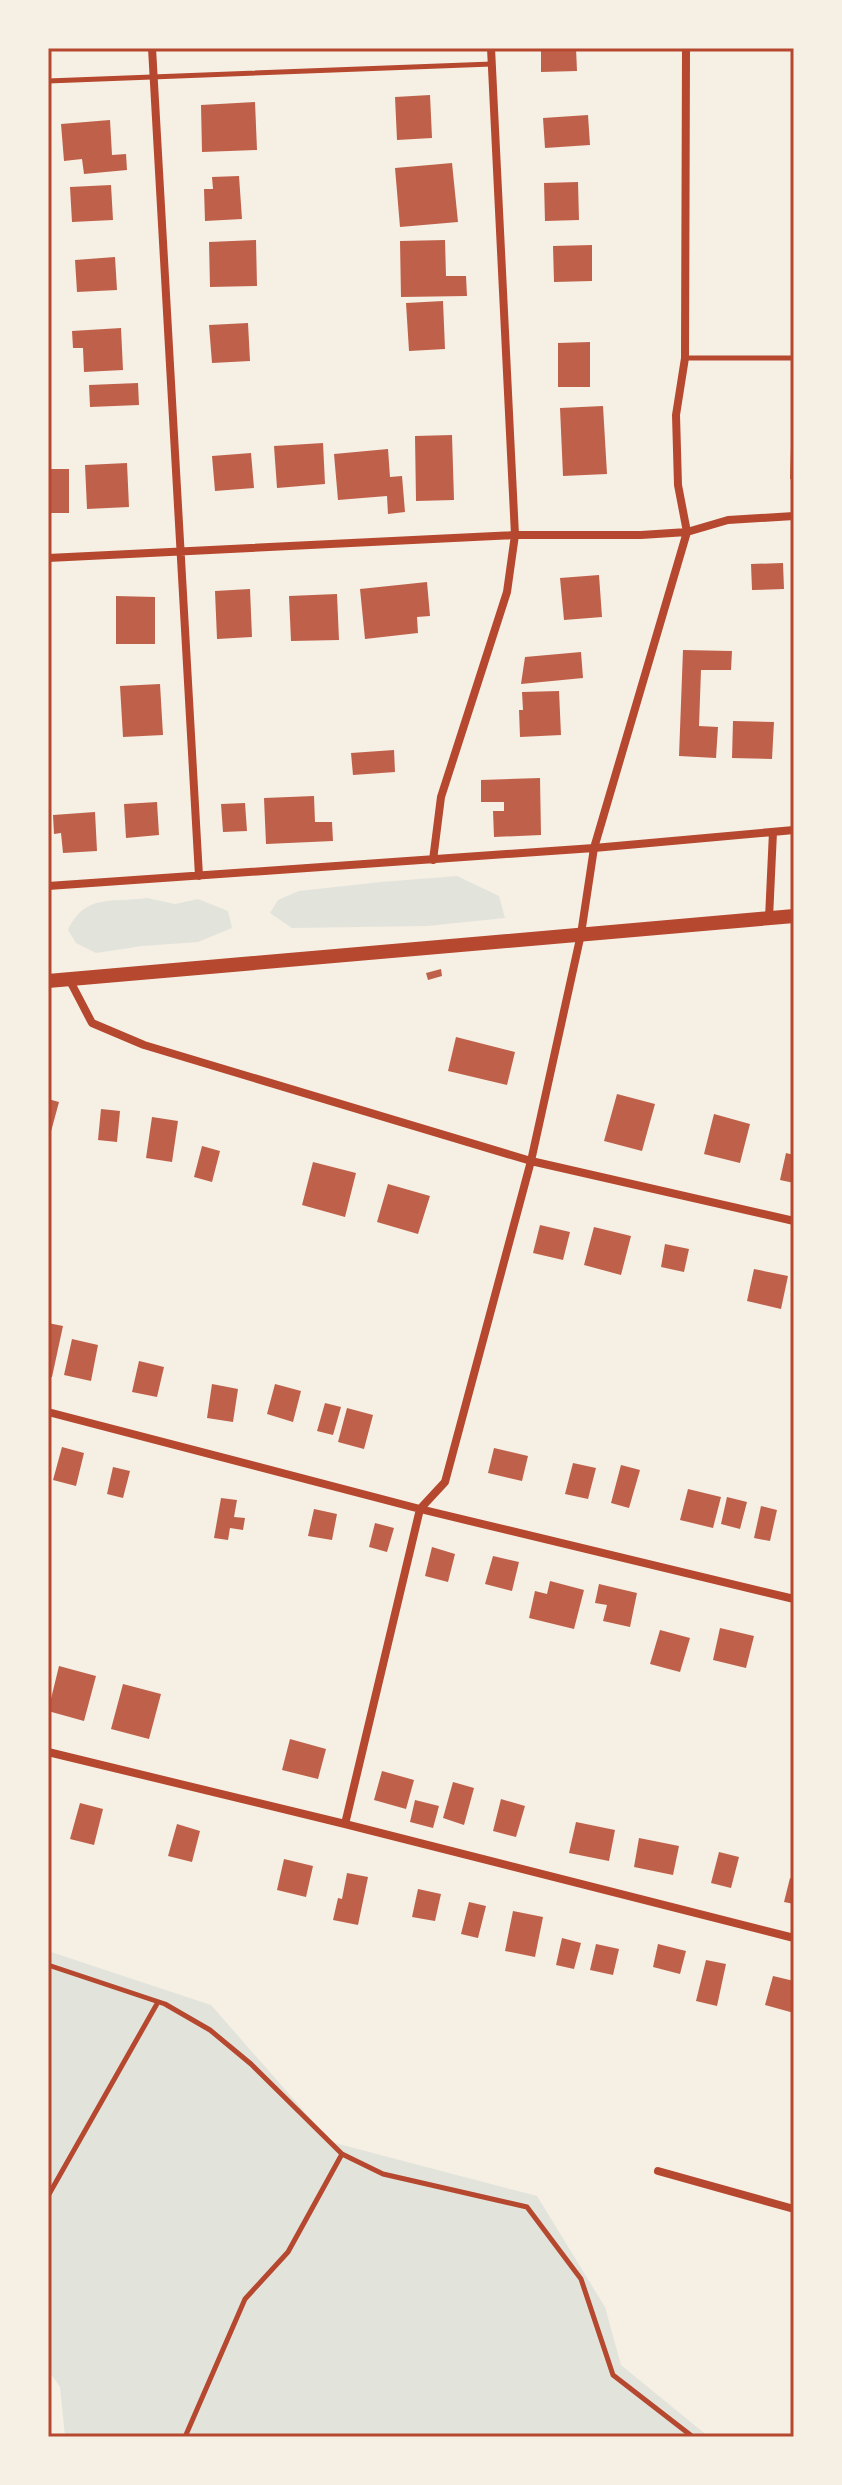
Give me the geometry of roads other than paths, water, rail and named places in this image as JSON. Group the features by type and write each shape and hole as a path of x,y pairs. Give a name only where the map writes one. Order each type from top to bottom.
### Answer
{"street":[{"path":"152,48 199,876"},
{"path":"433,860 441,797 507,592 515,535 491,48"},
{"path":"345,1824 420,1509 445,1482 531,1161 581,934 594,848 687,532 678,485 676,415 685,358 686,48"},
{"path":"48,558 515,535 641,535 687,532 728,520 794,516"},
{"path":"48,886 594,848 794,830"},
{"path":"769,918 773,832"},
{"path":"48,981 794,916"},
{"path":"69,979 92,1023 144,1045 531,1161 794,1221"},
{"path":"48,1412 420,1509 794,1599"},
{"path":"48,1752 794,1938"},
{"path":"658,2171 794,2209"}],"lane":[{"path":"48,81 493,64"},
{"path":"685,358 794,358"},
{"path":"48,1965 158,2002 210,2030 251,2064 342,2154 383,2174 527,2207 581,2279 613,2375 693,2437"},
{"path":"48,2196 158,2002"},
{"path":"185,2437 245,2299 288,2252 342,2154"}]}
